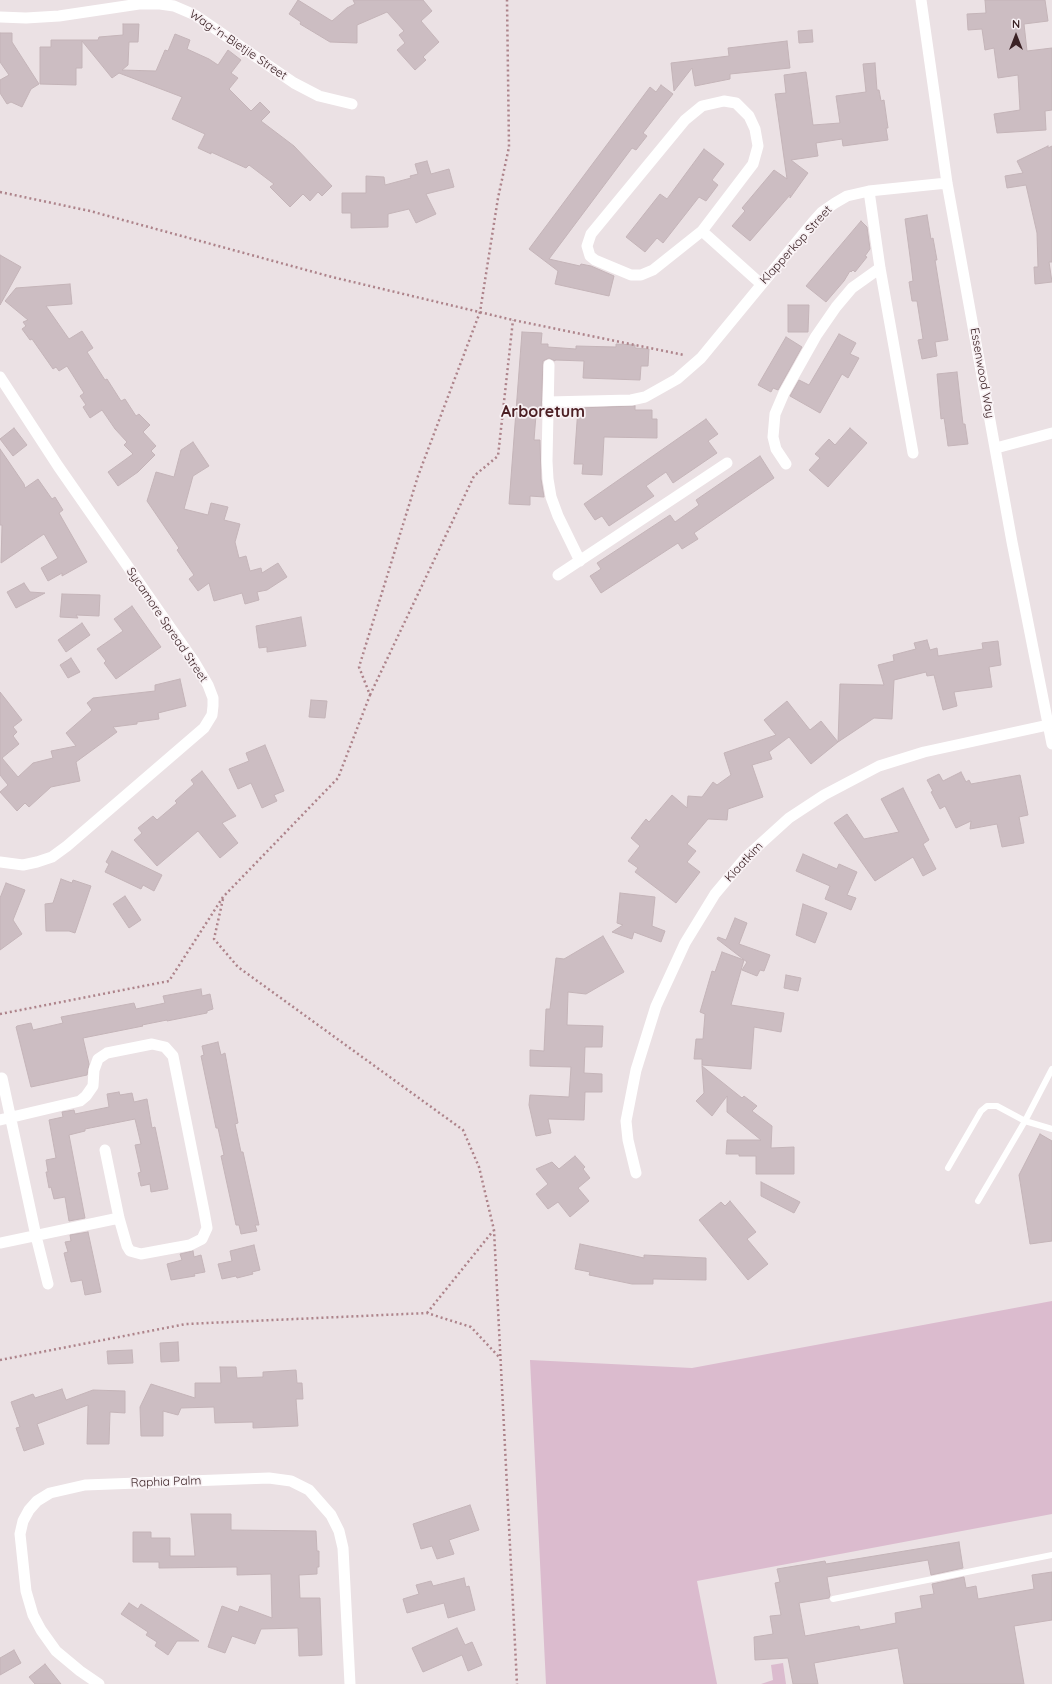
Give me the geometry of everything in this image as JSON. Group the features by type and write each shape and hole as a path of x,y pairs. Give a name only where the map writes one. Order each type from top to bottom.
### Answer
{"street":[{"name":"Essenwood Way","path":"921,0 947,182 1012,542 1052,744"},
{"name":"Wag-'n-Bietjie Street","path":"0,17 26,18 59,16 139,4 174,6 195,15 294,83 319,96 352,104"},
{"path":"724,101 736,103 749,116 755,129 758,146 756,154 753,164 702,231 653,270 646,274 636,276 595,260 590,256 587,246 591,234 685,120 702,106 724,101"},
{"name":"Klapperkop Street","path":"548,402 631,400 645,397 677,378 701,358 822,212 846,196 869,191 947,182"},
{"path":"869,191 880,268 913,453"},
{"path":"702,231 761,284"},
{"path":"786,464 776,449 773,437 775,414 784,394 816,336 836,306 852,288 880,268"},
{"path":"549,365 547,461 551,497 558,516 580,561"},
{"name":"Sycamore Spread Street","path":"0,376 58,466 195,663 208,685 213,698 214,706 212,715 204,728 67,846 52,857 23,865 0,862"},
{"path":"996,448 1052,433"},
{"path":"558,575 727,463"},
{"name":"Kiaatkim","path":"636,1173 628,1140 626,1121 636,1070 656,1006 685,943 715,894 746,857 789,818 824,795 879,766 924,752 1048,725"},
{"path":"5,1119 80,1100 86,1096 93,1086 94,1070 98,1059 107,1053 152,1044 160,1045 170,1051 173,1056 204,1211 206,1232 202,1239 190,1245 141,1254 130,1251 118,1218 105,1150"},
{"path":"2,1078 5,1119 48,1284"},
{"path":"0,1244 118,1218"},
{"name":"Raphia Palm","path":"99,1684 80,1671 56,1651 40,1630 33,1615 26,1591 20,1534 23,1521 29,1510 37,1501 50,1493 85,1485 269,1478 291,1481 309,1490 331,1515 339,1531 343,1548 350,1684"}],"lane":[{"path":"978,1201 1025,1121 1052,1069"},
{"path":"948,1168 981,1111 987,1106 997,1106 1025,1121 1052,1128"},
{"path":"833,1598 1052,1555"}],"path":[{"path":"370,695 359,667 418,476 480,312 498,198 509,147 507,0"},
{"path":"0,192 90,211 332,277 513,320 701,358"},
{"path":"0,1014 169,981 224,897 338,778 370,695 474,476 498,456 513,320"},
{"path":"224,897 214,939 238,967 464,1130 479,1167 494,1230 517,1684"},
{"path":"427,1313 494,1230"},
{"path":"0,1360 186,1324 427,1313 471,1327 500,1358"}],"shaded area":[{"path":"1052,1301 1052,1514 697,1581 717,1684 546,1684 530,1360 692,1368"},
{"path":"783,1663 786,1684 761,1684 773,1680 771,1665"}],"building":[{"path":"298,0 332,21 347,8 355,4 353,0 423,0 432,11 421,21 439,42 423,57 426,60 415,70 397,50 405,43 399,35 404,31 387,12 357,25 357,43 330,42 300,24 301,22 289,14"},
{"path":"985,0 1045,0 1048,21 1024,24 1027,51 1052,48 1052,110 1045,111 1046,130 997,133 994,114 1020,110 1018,75 998,78 994,48 985,50 982,29 968,30 967,14 986,13"},
{"path":"123,24 139,24 138,42 129,42 128,65 122,70 156,71 165,50 168,51 175,34 190,40 187,49 209,59 218,65 228,50 241,60 231,73 238,78 229,89 251,111 260,102 270,112 261,121 294,146 332,186 322,196 318,192 310,201 303,194 290,207 270,187 274,184 249,165 246,168 211,152 211,154 198,148 205,134 172,119 182,97 119,73 112,78 82,41 82,68 76,68 76,85 40,84 40,47 51,47 51,40 98,40 99,37 123,35"},
{"path":"812,30 813,42 799,43 798,31"},
{"path":"0,33 12,33 12,42 39,84 31,89 22,107 11,102 7,104 0,93 0,80 9,75 0,62"},
{"path":"787,41 790,68 730,74 730,79 695,86 692,68 674,91 671,63 729,56 728,48"},
{"path":"875,63 877,90 879,90 881,101 884,100 888,140 843,146 842,139 816,143 818,156 791,160 808,173 790,198 790,195 750,241 732,226 745,211 742,208 774,170 787,179 775,94 786,93 784,75 806,72 813,125 840,123 836,96 866,92 863,64"},
{"path":"661,85 673,94 643,133 647,136 636,150 632,148 549,259 580,266 581,264 591,266 614,276 609,296 555,284 558,271 529,249 650,87 656,92"},
{"path":"1048,146 1048,148 1052,146 1052,262 1049,262 1052,282 1035,284 1034,267 1038,267 1037,233 1026,185 1007,188 1005,176 1023,173 1017,161"},
{"path":"704,149 724,164 712,180 718,185 706,201 699,197 663,243 657,238 645,252 626,237 660,194 667,199"},
{"path":"427,161 431,174 449,169 454,187 426,194 436,214 416,223 409,209 388,214 388,227 351,228 351,213 342,213 342,193 366,193 366,176 384,177 385,185 411,178 410,176 418,174 415,164"},
{"path":"927,215 931,239 933,238 937,260 935,260 948,340 935,342 937,356 922,359 918,340 923,339 917,301 912,301 909,282 913,281 905,219"},
{"path":"861,221 867,227 870,249 865,256 867,257 855,272 853,270 851,272 850,271 844,281 826,302 806,286"},
{"path":"0,255 21,267 0,305"},
{"path":"70,284 72,304 46,306 69,339 82,331 93,348 87,352 105,380 107,379 121,401 125,399 136,416 139,414 150,425 143,432 156,446 151,451 155,455 138,472 118,486 108,472 133,454 124,445 127,442 115,429 102,410 90,418 83,407 86,405 80,396 84,393 67,366 59,371 56,367 53,369 32,339 30,340 22,329 26,326 23,322 28,320 5,301 16,288"},
{"path":"788,305 809,305 808,332 788,332"},
{"path":"522,332 542,333 541,344 548,344 548,347 576,349 576,346 616,347 616,344 635,345 635,348 649,349 648,366 641,366 640,380 583,378 584,361 555,361 549,358 543,361 541,415 536,415 534,440 540,440 541,479 544,497 530,496 530,505 509,504"},
{"path":"839,334 856,343 850,354 859,358 848,378 842,374 820,413 790,396 799,380 809,385"},
{"path":"786,337 802,347 778,390 773,388 771,392 758,385"},
{"path":"957,372 963,424 965,424 968,444 948,446 944,418 941,419 937,374"},
{"path":"635,406 635,410 652,410 652,419 657,419 657,438 604,437 602,475 582,474 583,464 574,464 578,408"},
{"path":"706,419 718,434 708,441 717,453 673,483 666,472 646,486 654,496 609,526 602,516 595,520 584,504"},
{"path":"14,428 27,445 13,456 0,439"},
{"path":"850,428 867,443 828,487 809,470 820,458 815,454 829,439 835,445"},
{"path":"193,442 209,466 193,476 184,509 208,515 211,503 228,507 224,520 240,524 235,542 239,558 246,556 250,571 261,568 262,573 278,563 287,577 267,590 257,592 259,600 245,604 242,593 214,601 209,583 198,591 189,579 194,575 177,550 179,548 147,501 156,472 174,477 181,450"},
{"path":"0,449 24,484 25,488 38,479 52,499 55,497 63,510 59,513 87,562 62,576 62,573 48,581 41,568 58,558 44,534 1,563 2,525 0,525"},
{"path":"760,456 774,478 694,533 698,539 682,549 678,543 601,593 590,576 601,569 597,563 670,515 675,522 699,505 696,500"},
{"path":"24,583 30,592 45,593 16,608 7,592"},
{"path":"62,594 100,595 99,616 76,615 78,618 60,617"},
{"path":"132,606 161,647 116,679 104,663 106,661 97,649 123,631 114,619"},
{"path":"301,617 306,646 267,652 267,647 259,648 256,626"},
{"path":"82,623 90,635 66,652 58,640"},
{"path":"927,640 930,650 937,648 938,656 983,649 982,643 998,641 1001,665 989,667 992,687 954,692 957,706 943,710 934,675 927,676 926,672 894,680 892,719 874,718 838,742 840,684 884,685 878,665 894,661 893,655 916,649 914,643"},
{"path":"71,658 80,672 68,678 60,665"},
{"path":"180,679 186,706 158,713 159,719 113,727 117,732 76,762 80,781 51,787 29,807 25,803 17,811 0,792 8,785 0,775 0,692 22,720 13,727 17,732 13,736 19,744 2,758 18,777 33,763 53,758 51,751 76,746 66,733 92,710 87,703 93,698 155,691 155,685"},
{"path":"311,700 327,701 325,718 309,717"},
{"path":"787,701 810,730 821,721 838,742 811,764 789,737 769,752 772,759 752,765 763,797 728,809 727,820 708,819 687,844 696,851 687,862 700,872 676,903 635,872 638,868 628,861 640,846 631,838 646,819 649,822 672,795 687,808 688,796 702,797 713,782 717,785 731,775 724,753 776,735 764,720"},
{"path":"265,745 284,791 274,795 277,801 262,808 251,783 238,789 229,769 249,761 246,753"},
{"path":"202,771 236,816 222,823 238,843 220,858 198,831 157,866 134,840 142,833 138,828 153,816 157,820 177,803 175,801 194,784 191,780"},
{"path":"961,772 966,782 969,780 971,784 1020,775 1028,815 1019,817 1024,843 1002,847 997,824 970,829 971,821 956,828 945,806 940,809 931,792 933,791 927,780 939,774 943,781"},
{"path":"903,788 929,840 923,844 936,869 923,876 913,857 875,881 834,823 847,814 864,839 899,832 881,799"},
{"path":"112,851 162,875 154,891 143,885 141,889 105,872 109,864 106,862"},
{"path":"803,854 837,869 839,864 857,872 847,895 856,898 851,910 825,899 830,886 796,871"},
{"path":"61,879 72,883 73,880 91,886 75,933 69,931 46,931 45,904 53,903"},
{"path":"6,883 25,890 13,920 22,934 0,950 0,898"},
{"path":"620,893 655,897 652,926 665,931 661,942 634,932 632,939 612,932 623,925 617,923"},
{"path":"125,896 141,920 129,928 113,904"},
{"path":"803,904 827,913 815,943 796,935"},
{"path":"735,918 747,923 739,944 770,955 764,971 760,970 757,976 742,970 747,962 717,939 718,937 726,940"},
{"path":"603,936 624,972 586,994 568,992 567,1025 603,1026 602,1047 585,1047 584,1073 602,1074 602,1092 585,1092 584,1120 548,1119 551,1133 536,1136 529,1105 530,1095 569,1097 571,1067 530,1066 530,1050 544,1051 546,1009 550,1009 556,958 564,959"},
{"path":"722,952 744,960 731,1005 784,1013 781,1032 754,1027 751,1069 702,1065 702,1059 694,1059 696,1039 703,1039 705,1014 700,1012 712,971 715,972"},
{"path":"786,975 801,978 798,991 784,988"},
{"path":"201,989 202,996 210,994 213,1009 207,1011 207,1013 83,1038 89,1064 87,1075 31,1087 17,1026 31,1023 33,1030 63,1023 61,1017 134,1003 136,1009 165,1003 163,996"},
{"path":"218,1042 221,1055 225,1053 238,1123 235,1124 241,1152 243,1152 259,1225 255,1225 257,1231 241,1234 239,1225 236,1225 221,1156 224,1155 218,1128 216,1128 201,1056 204,1055 202,1046"},
{"path":"702,1066 742,1098 744,1096 757,1106 752,1111 772,1126 771,1148 794,1147 794,1174 756,1174 756,1156 726,1154 727,1140 761,1140 727,1112 727,1096 712,1116 696,1101 704,1093"},
{"path":"119,1092 120,1095 132,1093 134,1102 147,1099 152,1128 155,1127 168,1189 151,1192 150,1184 141,1186 138,1173 141,1172 135,1145 141,1144 135,1119 85,1129 85,1131 69,1135 85,1218 69,1221 65,1197 54,1199 51,1187 49,1188 46,1172 48,1172 46,1160 56,1158 49,1120 63,1117 62,1112 74,1110 75,1114 109,1107 107,1094"},
{"path":"1040,1134 1052,1141 1052,1241 1030,1244 1019,1175"},
{"path":"575,1156 585,1167 583,1169 590,1178 578,1188 589,1201 570,1217 558,1202 548,1209 536,1194 548,1184 536,1169 552,1162 559,1169"},
{"path":"761,1182 800,1202 794,1213 761,1196"},
{"path":"730,1201 756,1232 747,1239 768,1264 748,1280 699,1220 721,1202 725,1206"},
{"path":"88,1232 101,1292 85,1295 82,1280 71,1282 64,1253 68,1252 65,1242 71,1241 70,1235"},
{"path":"580,1244 644,1258 644,1255 706,1258 706,1280 653,1279 653,1284 632,1284 589,1275 590,1272 575,1269"},
{"path":"254,1245 260,1270 252,1272 253,1274 237,1278 236,1276 222,1279 218,1264 232,1261 230,1251"},
{"path":"193,1251 194,1257 201,1255 205,1272 194,1274 195,1276 171,1280 167,1264 182,1260 180,1254"},
{"path":"178,1342 179,1361 161,1362 160,1343"},
{"path":"132,1350 133,1363 108,1364 107,1351"},
{"path":"220,1367 236,1367 237,1378 263,1377 263,1372 296,1370 297,1383 302,1383 303,1399 296,1399 298,1426 253,1428 253,1422 215,1423 214,1407 181,1408 178,1415 163,1411 163,1436 141,1436 140,1407 151,1384 195,1398 195,1383 221,1383"},
{"path":"62,1389 66,1400 93,1390 125,1391 125,1413 110,1412 109,1444 87,1444 88,1405 37,1424 44,1444 24,1451 16,1428 20,1427 11,1402 33,1394 35,1398"},
{"path":"470,1505 479,1530 449,1540 454,1554 437,1559 432,1546 421,1549 413,1524"},
{"path":"191,1514 231,1514 231,1530 316,1531 317,1551 319,1551 319,1567 317,1567 317,1574 299,1575 300,1598 320,1598 322,1655 299,1656 298,1628 261,1629 255,1644 232,1636 225,1653 208,1647 222,1606 238,1612 240,1606 272,1618 271,1574 237,1575 237,1567 159,1568 159,1562 133,1562 133,1532 151,1532 151,1538 170,1538 170,1556 195,1556"},
{"path":"959,1542 963,1568 931,1575 928,1560 827,1577 830,1595 829,1598 799,1603 805,1636 859,1626 860,1630 896,1623 895,1613 922,1608 920,1596 934,1594 932,1584 964,1577 966,1588 976,1586 978,1599 1034,1589 1032,1575 1052,1572 1052,1620 1014,1626 1024,1684 904,1684 898,1648 814,1663 818,1684 793,1684 788,1658 755,1660 754,1637 773,1634 770,1616 781,1615 775,1583 780,1582 777,1569 825,1561 826,1564"},
{"path":"464,1578 466,1587 469,1586 475,1610 448,1618 444,1603 407,1613 403,1599 419,1594 416,1585 431,1581 433,1586"},
{"path":"129,1603 138,1609 141,1604 199,1641 177,1641 168,1655 155,1646 157,1642 146,1635 148,1632 121,1614"},
{"path":"457,1628 465,1645 472,1642 482,1665 468,1671 462,1655 423,1672 412,1648"},
{"path":"14,1650 21,1663 0,1675 0,1658"},
{"path":"45,1664 61,1684 35,1684 29,1677"}],"district":[{"name":"Arboretum","path":"543,412"}]}
